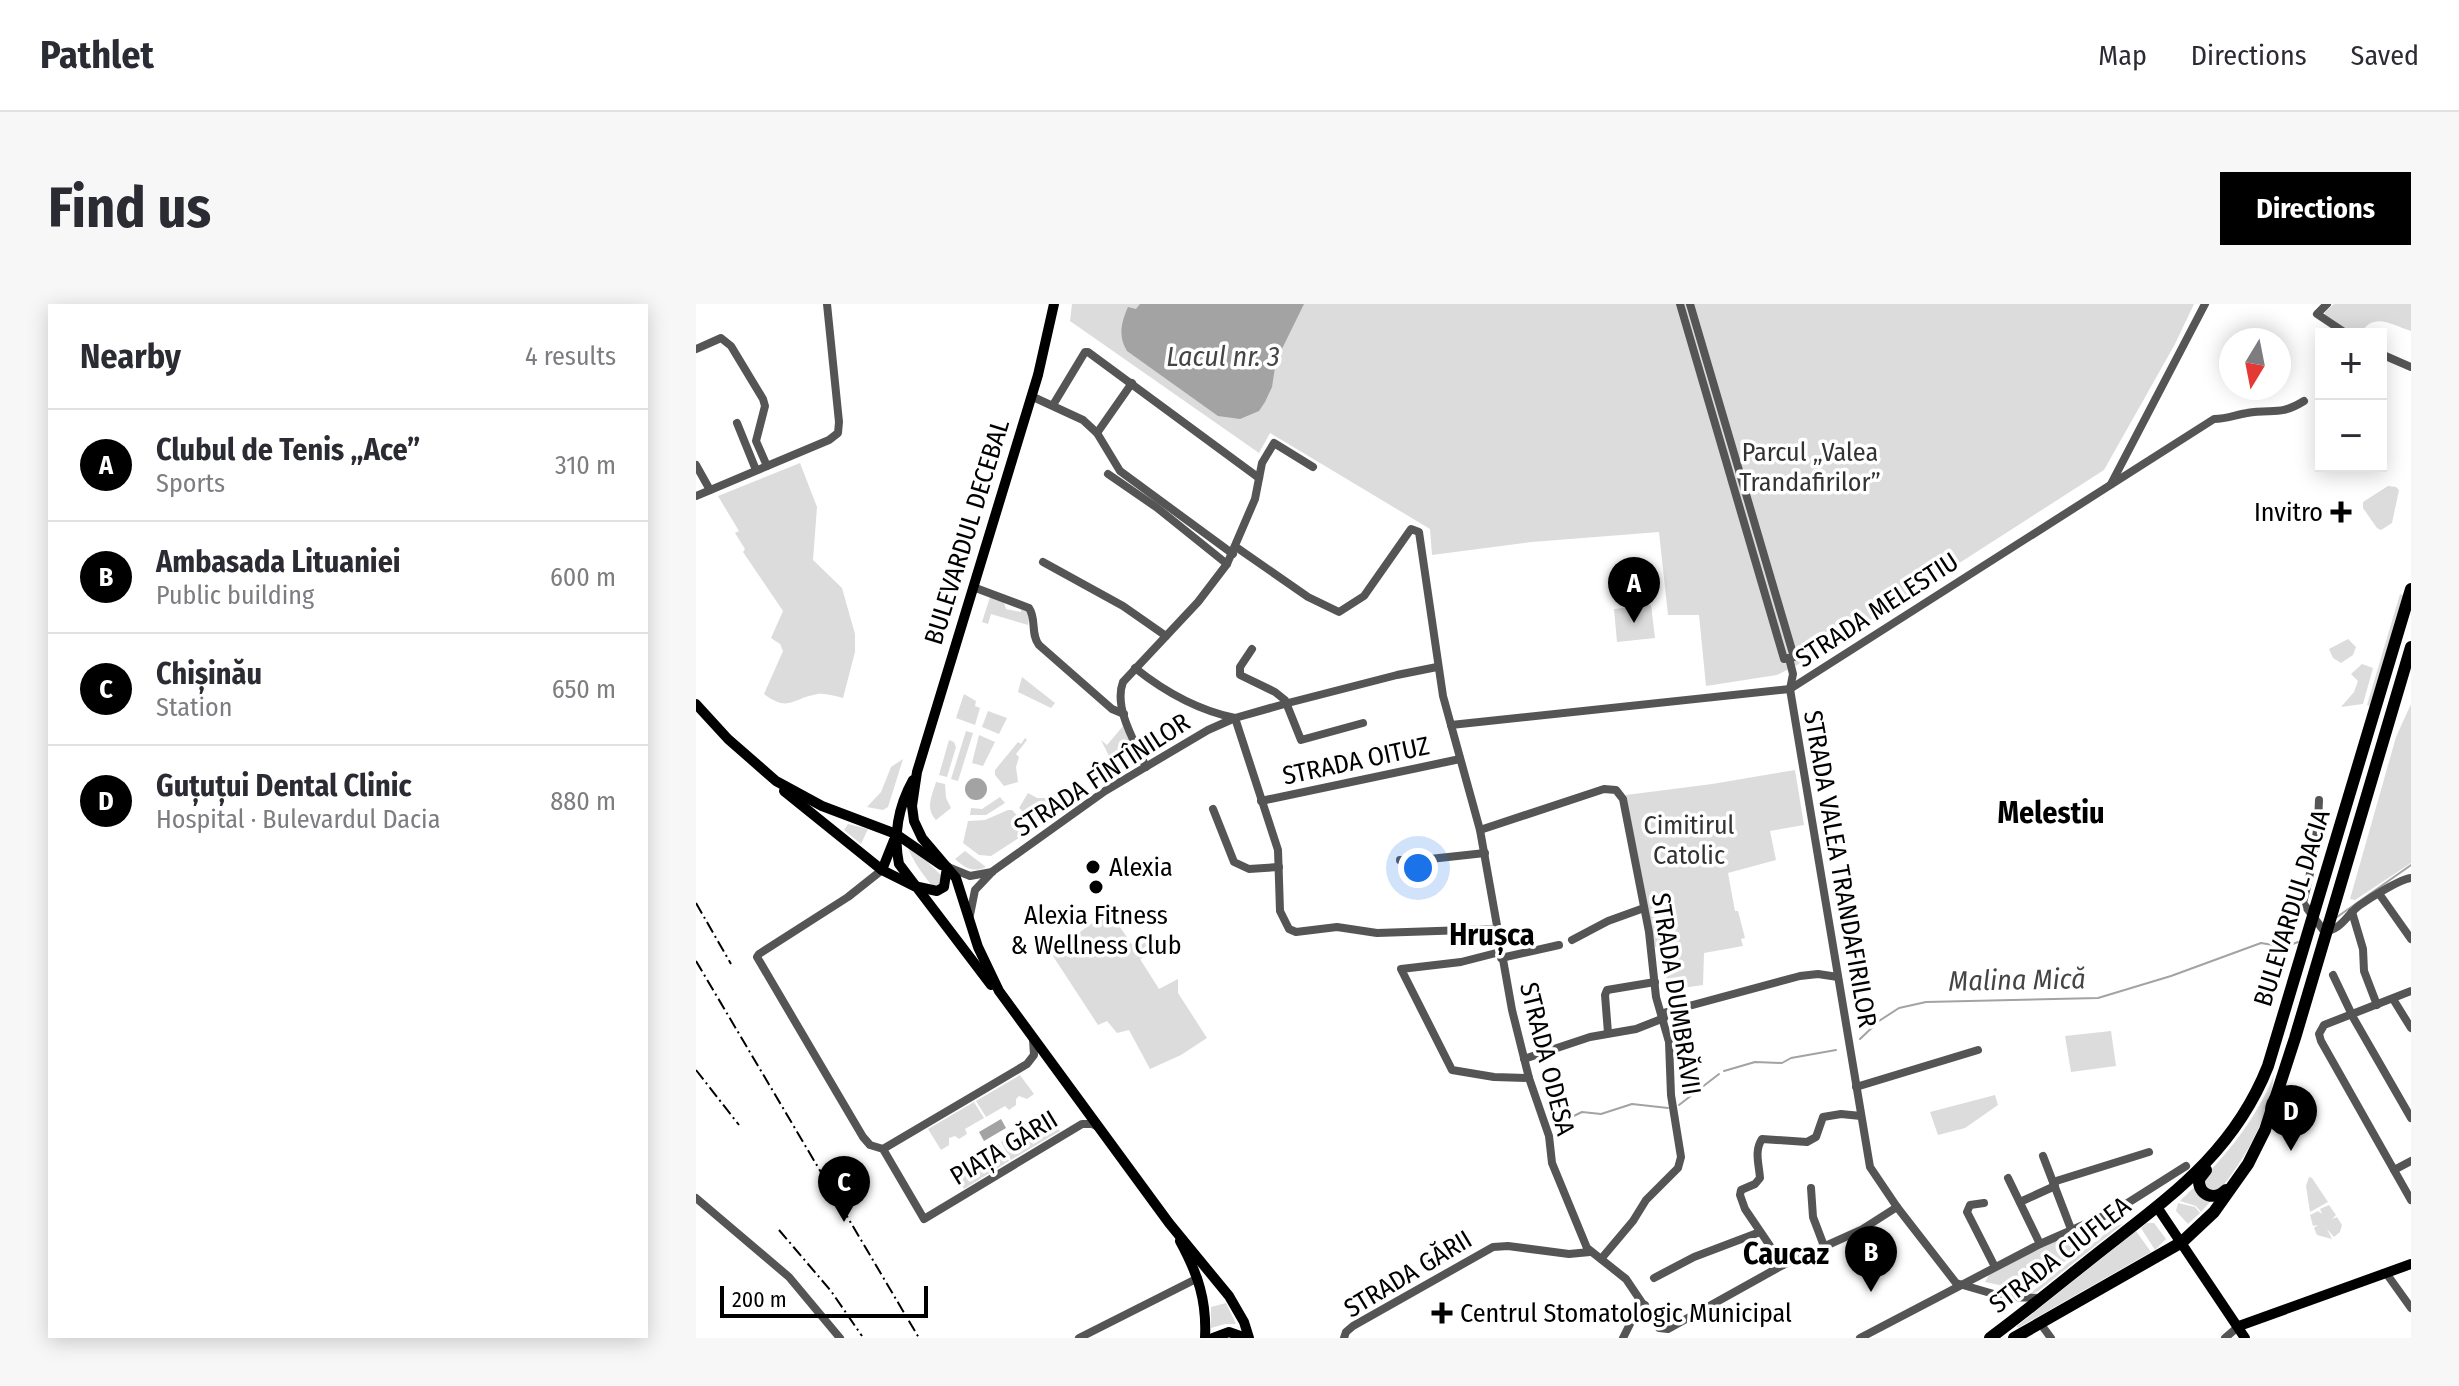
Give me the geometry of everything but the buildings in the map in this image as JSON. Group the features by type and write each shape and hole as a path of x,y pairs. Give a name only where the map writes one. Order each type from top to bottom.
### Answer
{"highway":[{"name":"BULEVARDUL DACIA","path":"2157,1207 2215,1154 2238,1125 2258,1091 2411,589"},
{"name":"BULEVARDUL DACIA","path":"2182,1242 2221,1203 2254,1154 2295,1038 2411,647"},
{"path":"2254,1154 2249,1155 2221,1196 2207,1196 2201,1191 2199,1179 2241,1128 2258,1091"},
{"name":"STRADA CIUFLEA","path":"1990,1338 2157,1207"},
{"name":"STRADA CIUFLEA","path":"2014,1338 2182,1242"}],"main road":[{"name":"BULEVARDUL DECEBAL","path":"896,834 901,806 917,772 1031,396 1054,304"},
{"path":"696,704 728,739 788,794 882,870 914,886 941,890 947,867 896,834 809,800 776,781"},
{"name":"BULEVARDUL DECEBAL","path":"917,772 912,806 914,821 922,838 960,887 978,947 999,991"},
{"path":"873,824 892,817 901,806"},
{"path":"840,836 838,828 847,816"},
{"path":"882,870 896,834"},
{"path":"896,834 899,864 914,886 987,982 999,991 1169,1223 1204,1262 1236,1306 1248,1338"},
{"path":"2157,1207 2245,1338"},
{"path":"1169,1223 1198,1278 1205,1304 1205,1338"},
{"path":"2239,1326 2411,1264"},
{"path":"1213,1338 1229,1332 1248,1338"}],"street":[{"path":"696,496 829,440 840,429 827,304"},
{"name":"STRADA VALEA TRANDAFIRILOR","path":"1680,304 1700,355 1794,657 1789,658 1793,674 1790,689 1870,1167 1948,1276 1962,1286"},
{"name":"STRADA VALEA TRANDAFIRILOR","path":"1690,304 1700,355"},
{"name":"STRADA MELESTIU","path":"2111,484 2205,304"},
{"path":"2327,304 2317,314 2338,328"},
{"path":"696,349 715,339 724,339 731,346 763,399 763,417 756,441 767,466"},
{"path":"1053,405 1087,351 1259,478"},
{"path":"2387,357 2411,367"},
{"path":"1097,433 1132,383"},
{"path":"1031,396 1076,415 1097,433 1120,471 1234,550"},
{"name":"STRADA MELESTIU","path":"1451,725 1790,689 2214,419 2229,419 2246,413 2288,411 2304,401"},
{"path":"737,423 756,470"},
{"path":"1146,767 1124,714 1121,688 1135,668 1205,594 1227,564 1255,499 1262,463 1274,443 1313,467"},
{"path":"696,465 710,490"},
{"path":"1108,474 1156,507 1227,564"},
{"name":"STRADA ODESA","path":"1234,550 1308,597 1339,612 1364,596 1407,533 1411,529 1417,530 1421,538 1437,667 1480,830 1496,929 1524,1059 1549,1136 1552,1163 1580,1237 1590,1252"},
{"path":"1043,562 1149,621 1166,636"},
{"path":"973,587 1029,608 1034,616 1034,636 1039,645 1112,709 1124,714"},
{"path":"1252,649 1240,667 1240,675 1275,692 1288,703 1301,740 1363,723"},
{"name":"STRADA FÎNTÎNILOR","path":"970,919 972,895 993,871 1081,807 1208,730 1235,718 1288,703 1437,667"},
{"name":"STRADA FÎNTÎNILOR","path":"1135,668 1170,694 1235,718"},
{"path":"1235,718 1278,850 1280,911 1292,931 1337,927 1383,933 1496,929"},
{"name":"STRADA OITUZ","path":"1261,801 1460,759"},
{"name":"STRADA DUMBRĂVII","path":"1480,830 1604,789 1616,790 1623,799 1644,908 1656,997 1671,1052 1670,1083 1681,1147 1678,1168 1646,1200 1601,1259"},
{"path":"2319,800 2312,872 2303,903 2324,931 2336,928 2363,903 2401,879 2411,878"},
{"path":"1213,809 1234,862 1249,869 1279,867"},
{"path":"1400,860 1485,853"},
{"path":"947,867 970,876 993,871"},
{"path":"882,870 852,895 757,957 870,1145 883,1149 1027,1064 1035,1050 1031,1035"},
{"path":"2380,895 2411,939"},
{"path":"1572,940 1608,921 1644,908"},
{"path":"2352,912 2363,949 2364,971 2377,1005"},
{"path":"1529,1078 1491,1077 1452,1070 1401,969 1559,945"},
{"path":"1524,1059 1608,1033 1636,1029 1663,1016 1786,979 1818,974 1838,977"},
{"path":"2333,975 2354,1019 2411,1118"},
{"path":"1608,1033 1607,990 1655,982"},
{"path":"2411,991 2320,1028 2321,1041 2411,1200"},
{"path":"2393,999 2411,1028"},
{"path":"1856,1087 1978,1050"},
{"path":"1783,1265 1745,1209 1740,1192 1760,1178 1759,1142 1774,1139 1807,1142 1816,1137 1823,1117 1841,1114 1861,1116"},
{"name":"PIAȚA GĂRII","path":"883,1149 924,1219 1082,1124 1092,1124 1104,1134"},
{"path":"2020,1202 2054,1184 2149,1152"},
{"path":"2043,1156 2071,1229"},
{"path":"2394,1170 2411,1161"},
{"path":"1860,1338 2040,1244 2115,1211 2186,1166"},
{"path":"2008,1178 2040,1244"},
{"path":"1811,1188 1813,1217 1824,1246"},
{"path":"696,1198 789,1277 840,1338"},
{"path":"1984,1203 1970,1205 1967,1212 1995,1267"},
{"path":"1590,1252 1626,1279 1662,1330 1783,1265 1861,1230 1897,1207"},
{"path":"1654,1278 1694,1257 1760,1232"},
{"name":"STRADA GĂRII","path":"1344,1338 1353,1326 1493,1247 1569,1254 1590,1252"},
{"path":"2386,1273 2411,1308"},
{"path":"1079,1338 1198,1278"},
{"path":"1962,1286 2004,1297 2041,1298"},
{"path":"2004,1297 2014,1305 2015,1319"},
{"path":"1623,1338 1636,1312 1645,1305"},
{"path":"2040,1323 2051,1338"},
{"path":"2225,1338 2239,1326"}],"green space":[{"name":"Parcul „Valea Trandafirilor”","path":"1072,304 2194,304 2104,470 1813,657 1777,675 1706,686 1699,615 1668,615 1659,532 1532,542 1432,555 1430,529 1270,433 1259,453 1070,321"},
{"path":"2334,304 2411,304 2411,331 2377,321 2364,328 2342,328 2324,316"},
{"path":"800,463 817,507 813,560 842,588 855,634 855,652 843,698 818,694 791,703 779,703 764,694 783,651 780,644 771,638 783,611 743,552 745,549 735,533 739,531 718,496"},
{"path":"2388,486 2399,490 2392,523 2381,530 2363,508 2363,502"},
{"path":"2400,594 2403,595 2370,706 2367,705"},
{"path":"990,597 1003,600 1006,609 1021,612 1021,608 1030,613 1028,625 991,614 988,624 982,622"},
{"path":"1651,605 1655,638 1617,642 1614,609"},
{"path":"2348,639 2356,647 2353,655 2341,663 2333,658 2329,649"},
{"path":"2362,664 2373,668 2363,704 2341,707 2354,692 2358,681 2351,674"},
{"path":"1022,677 1055,703 1051,708 1018,692"},
{"path":"964,694 976,701 975,706 980,708 975,725 956,718"},
{"path":"2411,704 2411,863 2355,900 2350,899 2396,737"},
{"path":"988,711 1007,718 999,734 982,727"},
{"path":"1123,726 1134,750 1121,758 1124,764 1120,767 1113,764 1101,740 1107,745"},
{"path":"966,731 973,733 958,781 951,779"},
{"path":"979,735 995,742 983,766 972,763"},
{"path":"1025,738 1027,740 1016,754 1019,757 1016,767 1018,782 1004,786 995,775 995,770"},
{"path":"949,740 956,747 947,777 939,775"},
{"path":"903,759 888,807 883,810 867,807 881,792 891,767"},
{"name":"Cimitirul Catolic","path":"1795,770 1804,825 1770,831 1776,860 1728,873 1735,911 1738,911 1745,938 1741,939 1743,946 1704,953 1703,985 1669,990 1661,946 1655,947 1626,795"},
{"path":"936,782 945,784 946,798 951,808 936,820 930,806"},
{"path":"1028,793 1037,798 1051,798 1057,805 1033,821 1019,808"},
{"path":"1000,797 1005,803 986,815 970,815 971,808 982,809"},
{"path":"1012,810 1031,830 991,856 979,855 963,843 968,821 985,820"},
{"path":"848,824 868,829 861,844 844,830"},
{"path":"912,847 942,876 940,887 932,886 922,873 908,848"},
{"path":"965,851 986,867 977,870 962,865 955,859"},
{"path":"1109,911 1135,949 1154,936 1160,947 1140,959 1159,989 1178,979 1178,993 1207,1038 1181,1055 1150,1069 1129,1030 1117,1033 1107,1021 1098,1025 1051,953"},
{"path":"2111,1031 2116,1066 2071,1072 2065,1036"},
{"path":"1020,1075 1034,1094 1027,1099 1019,1096 1016,1105 1009,1110 1005,1106 986,1117 976,1101"},
{"path":"2274,1075 2258,1131 2238,1166 2201,1212 2196,1206 2180,1201 2246,1127"},
{"path":"1995,1095 1998,1105 1965,1128 1938,1135 1930,1112"},
{"path":"974,1102 984,1118 965,1129 967,1134 959,1139 955,1136 949,1138 949,1145 941,1150 928,1129"},
{"path":"1045,1110 1060,1131 1011,1160 1001,1142 1019,1131 1018,1126 1026,1121 1029,1125 1035,1123 1036,1115"},
{"path":"999,1144 1009,1161 964,1189 950,1166 958,1162 967,1164 968,1156 977,1150 980,1155"},
{"path":"2309,1177 2328,1202 2310,1212 2306,1186"},
{"path":"2178,1203 2195,1207 2200,1213 2188,1224 2176,1211"},
{"path":"2329,1205 2336,1215 2332,1219 2337,1217 2342,1225 2334,1237 2327,1229 2332,1239 2317,1235 2314,1228 2318,1225 2313,1226 2310,1215 2318,1211 2322,1214 2320,1209"},
{"path":"2147,1223 2154,1223 2166,1239 2155,1250 2141,1228"},
{"path":"2123,1224 2037,1292 2028,1295 2115,1226"},
{"path":"2068,1231 2083,1247 2028,1291 1985,1282 1989,1275"},
{"path":"2136,1231 2151,1252 2018,1328 2017,1326"},
{"path":"1226,1303 1236,1324 1211,1328 1211,1307"}],"water":[{"name":"Lacul nr. 3","path":"1140,304 1304,304 1276,361 1272,387 1265,402 1259,411 1240,419 1218,416 1127,351 1122,335 1124,319 1128,307 1136,309"},
{"path":"972,778 980,778 987,789 980,800 972,800 965,793 965,785"},
{"path":"1001,1119 1006,1128 984,1141 979,1132"}],"waterway":[{"name":"Malina Mică","path":"2337,917 2411,865"},
{"name":"Malina Mică","path":"1860,1039 1899,1008 1926,1002 2098,998 2171,976 2261,943 2285,947 2298,942"},
{"name":"Malina Mică","path":"1724,1071 1755,1062 1782,1063 1791,1058 1836,1050"},
{"name":"Malina Mică","path":"1679,1105 1719,1074"},
{"name":"Malina Mică","path":"1557,1124 1582,1112 1601,1114 1632,1104 1668,1108"}],"railway":[{"path":"696,903 731,964"},
{"path":"696,961 919,1338"},
{"path":"696,1070 739,1125"},
{"path":"779,1230 831,1291 862,1336"}],"place":[{"name":"Invitro","path":"2341,512"},
{"name":"Clubul de Tenis „Ace”","path":"1634,623"},
{"name":"Alexia","path":"1093,867"},
{"name":"Alexia Fitness & Wellness Club","path":"1096,887"},
{"name":"Guțuțui Dental Clinic","path":"2291,1151"},
{"name":"Chișinău","path":"844,1222"},
{"name":"Ambasada Lituaniei","path":"1871,1292"},
{"name":"Centrul Stomatologic Municipal","path":"1442,1313"}],"district":[{"name":"Melestiu","path":"2051,813"},
{"name":"Hrușca","path":"1492,935"},
{"name":"Caucaz","path":"1786,1254"}]}
